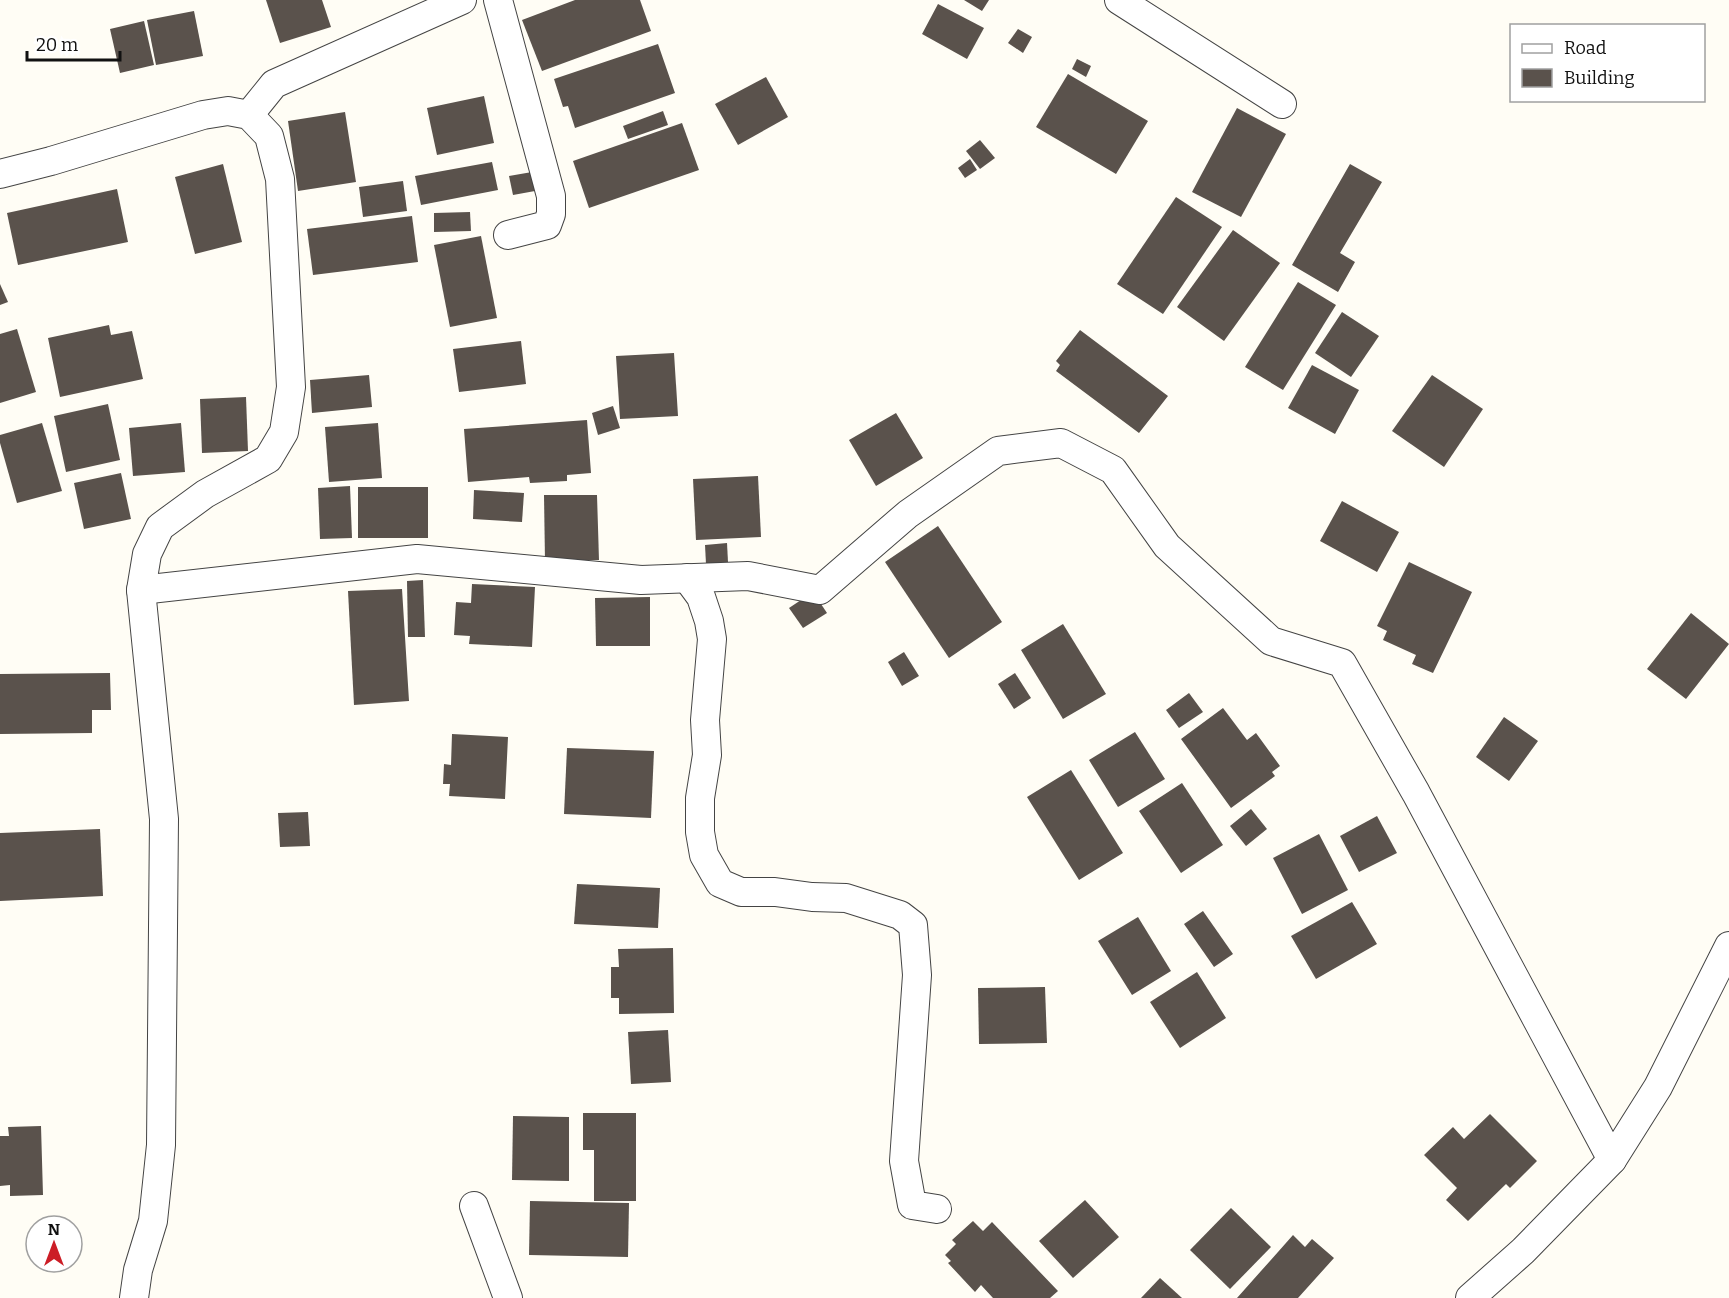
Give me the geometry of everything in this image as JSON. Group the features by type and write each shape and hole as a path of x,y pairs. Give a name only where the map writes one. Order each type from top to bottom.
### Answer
{"street":[{"path":"249,115 274,84 462,0"},
{"path":"498,0 551,196 551,214 547,225 508,235"},
{"path":"1119,0 1282,104"},
{"path":"0,174 203,115 228,111 249,115 270,136 280,179 291,387 284,432 268,459 205,494 160,527 147,554 141,590 164,819 162,1144 153,1221 138,1270 135,1298"},
{"path":"141,590 417,558 641,580 748,576 820,590 908,514 998,451 1061,443 1113,470 1167,546 1271,641 1342,663 1422,804 1612,1160"},
{"path":"687,578 700,597 709,621 712,639 705,720 707,754 700,798 700,832 704,855 720,883 741,892 775,892 812,897 846,898 900,915 912,925 917,975 904,1161 912,1205 937,1209"},
{"path":"1470,1298 1523,1251 1612,1160 1658,1087 1729,946"},
{"path":"474,1206 508,1298"}],"building":[{"path":"266,0 322,0 331,27 280,43"},
{"path":"575,0 640,0 651,31 542,71 522,20"},
{"path":"964,0 989,0 982,11"},
{"path":"938,4 984,28 967,59 922,34"},
{"path":"194,11 203,56 156,65 147,20"},
{"path":"144,21 154,65 120,73 110,29"},
{"path":"1018,29 1032,37 1023,53 1008,43"},
{"path":"658,44 675,93 575,128 568,106 563,107 554,79"},
{"path":"1077,59 1091,66 1086,77 1072,69"},
{"path":"1068,74 1148,121 1116,174 1036,127"},
{"path":"766,77 788,117 738,145 715,104"},
{"path":"484,96 494,143 437,155 427,108"},
{"path":"1237,108 1286,134 1241,217 1192,192"},
{"path":"663,111 668,125 628,139 623,126"},
{"path":"345,112 356,182 298,191 288,121"},
{"path":"682,123 699,170 589,208 573,161"},
{"path":"980,140 995,158 980,169 966,151"},
{"path":"970,159 977,170 965,178 958,168"},
{"path":"492,162 498,190 421,205 415,176"},
{"path":"223,164 242,242 195,254 175,177"},
{"path":"1350,164 1382,182 1340,253 1355,262 1338,292 1292,265"},
{"path":"532,172 535,191 513,195 509,176"},
{"path":"403,181 407,211 363,217 359,187"},
{"path":"117,189 128,242 18,265 7,213"},
{"path":"1176,197 1222,227 1163,314 1117,284"},
{"path":"470,212 471,231 434,232 434,213"},
{"path":"412,216 418,262 313,275 307,229"},
{"path":"1233,230 1280,263 1224,341 1177,307"},
{"path":"481,236 497,318 450,327 434,245"},
{"path":"1298,282 1336,305 1283,390 1245,367"},
{"path":"0,284 8,302 0,305"},
{"path":"1342,312 1379,336 1351,377 1315,353"},
{"path":"109,325 111,335 132,331 143,379 60,397 48,338"},
{"path":"17,329 36,392 0,403 0,334"},
{"path":"1080,330 1168,396 1139,433 1056,371 1060,365 1056,361"},
{"path":"521,341 526,384 459,392 453,349"},
{"path":"674,353 678,416 620,419 616,356"},
{"path":"1312,365 1359,390 1335,434 1288,408"},
{"path":"369,375 372,407 312,413 310,380"},
{"path":"1432,375 1483,409 1444,467 1392,431"},
{"path":"246,397 248,451 202,453 200,399"},
{"path":"108,404 120,460 66,472 54,416"},
{"path":"613,406 620,428 598,435 592,413"},
{"path":"896,413 923,458 876,486 849,440"},
{"path":"587,420 591,473 567,475 567,481 530,483 529,477 468,482 464,429"},
{"path":"42,423 62,491 17,503 0,443 0,435"},
{"path":"181,423 185,472 133,476 129,428"},
{"path":"378,423 382,478 329,482 325,427"},
{"path":"121,473 131,519 84,529 74,483"},
{"path":"758,476 761,537 696,540 693,479"},
{"path":"350,486 352,538 320,539 318,488"},
{"path":"358,487 428,487 428,538 358,538"},
{"path":"474,490 524,493 522,522 473,519"},
{"path":"544,495 597,495 599,560 545,561"},
{"path":"1342,501 1399,532 1377,572 1320,541"},
{"path":"938,526 1002,622 949,658 885,562"},
{"path":"727,543 728,562 706,564 705,545"},
{"path":"1409,562 1472,592 1433,673 1412,664 1416,655 1383,640 1387,631 1377,626"},
{"path":"423,580 425,637 408,637 407,581"},
{"path":"472,584 535,587 532,647 469,644 470,636 454,635 456,602 471,603"},
{"path":"402,589 409,701 354,705 348,591"},
{"path":"813,592 827,613 803,628 789,608"},
{"path":"650,597 650,646 596,646 595,598"},
{"path":"1691,613 1729,644 1686,699 1647,669"},
{"path":"1063,624 1106,694 1063,719 1021,650"},
{"path":"904,652 919,676 902,686 888,662"},
{"path":"110,673 111,710 92,710 92,733 0,734 0,674"},
{"path":"1015,673 1031,698 1014,709 998,684"},
{"path":"1189,693 1203,712 1179,728 1166,710"},
{"path":"1223,708 1247,740 1256,733 1280,766 1272,772 1275,776 1231,808 1181,739"},
{"path":"1504,717 1538,741 1509,781 1476,757"},
{"path":"1135,732 1165,779 1118,807 1089,760"},
{"path":"452,734 508,737 505,799 449,796 450,784 443,784 444,764 451,765"},
{"path":"567,748 654,751 651,818 564,814"},
{"path":"1071,770 1123,853 1079,880 1027,797"},
{"path":"1182,783 1223,845 1181,873 1139,811"},
{"path":"1251,809 1267,829 1246,846 1230,826"},
{"path":"308,812 310,846 280,847 278,813"},
{"path":"1377,816 1397,853 1359,872 1340,836"},
{"path":"100,829 103,896 0,901 0,833"},
{"path":"1319,834 1348,890 1302,914 1273,858"},
{"path":"577,884 660,888 658,928 574,924"},
{"path":"1352,902 1377,944 1316,979 1291,936"},
{"path":"1203,911 1233,954 1214,967 1184,924"},
{"path":"1138,917 1171,971 1132,995 1098,941"},
{"path":"673,948 674,1013 619,1014 619,998 611,998 611,967 619,967 618,949"},
{"path":"1197,972 1226,1018 1180,1048 1150,1002"},
{"path":"1045,987 1047,1043 979,1044 978,988"},
{"path":"668,1030 671,1082 631,1084 628,1032"},
{"path":"583,1113 636,1113 636,1201 594,1201 594,1150 583,1150"},
{"path":"1490,1114 1537,1161 1510,1188 1506,1184 1468,1221 1446,1200 1457,1188 1424,1155 1453,1127 1464,1139"},
{"path":"513,1116 569,1117 569,1181 512,1180"},
{"path":"41,1126 43,1195 10,1196 10,1185 0,1186 0,1136 9,1136 8,1127"},
{"path":"1085,1200 1119,1237 1073,1278 1039,1241"},
{"path":"530,1201 629,1203 628,1257 529,1255"},
{"path":"1231,1208 1271,1247 1230,1289 1190,1250"},
{"path":"973,1221 983,1231 992,1222 1058,1291 1050,1298 993,1298 981,1285 975,1292 948,1263 951,1261 945,1255 956,1244 952,1240"},
{"path":"1293,1235 1305,1247 1312,1239 1334,1258 1298,1298 1237,1298"},
{"path":"1160,1278 1182,1298 1141,1298"}]}
